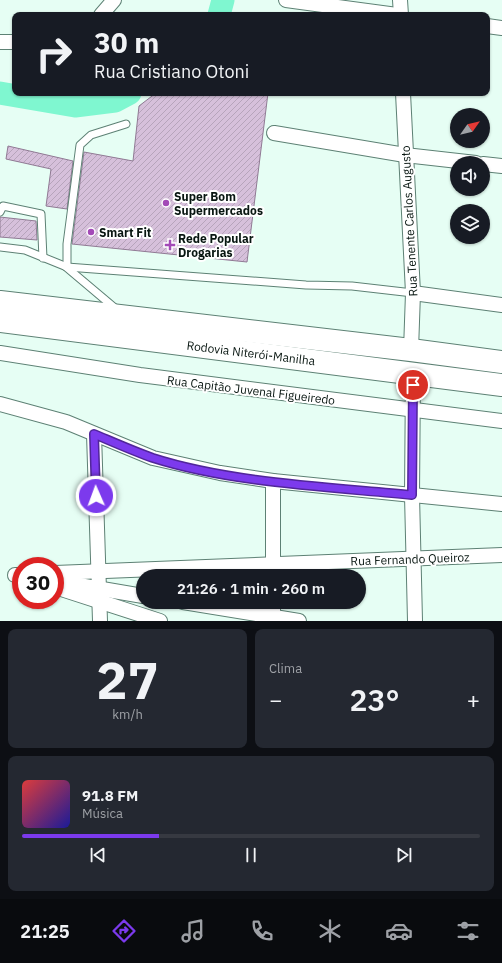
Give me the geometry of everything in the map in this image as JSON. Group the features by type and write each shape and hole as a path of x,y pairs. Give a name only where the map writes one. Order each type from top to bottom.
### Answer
{"highway":[{"name":"Rodovia Niterói-Manilha","path":"0,302 502,362"},
{"name":"Rodovia Niterói-Manilha","path":"0,321 502,385"}],"street":[{"path":"104,12 114,0"},
{"path":"286,0 375,12"},
{"path":"400,0 401,12"},
{"path":"490,26 502,28"},
{"path":"0,42 12,42"},
{"name":"Rua Tenente Carlos Augusto","path":"403,96 405,155 414,293 411,350"},
{"path":"274,134 405,155 450,160"},
{"path":"490,165 502,166"},
{"path":"414,293 502,305"},
{"name":"Rua Capitão Juvenal Figueiredo","path":"0,353 140,375 412,411 502,421"},
{"path":"413,373 412,495 415,621"},
{"path":"0,404 66,422 160,460 220,473 273,481 502,504"},
{"path":"94,434 100,621"},
{"path":"273,481 273,569"},
{"name":"Rua Fernando Queiroz","path":"64,573 502,555"},
{"path":"64,583 136,595"},
{"path":"64,591 160,621"},
{"path":"226,609 300,621"},
{"path":"273,609 273,621"}],"lane":[{"path":"66,266 67,244 80,145 91,135 126,124"},
{"path":"0,212 3,206 41,214 43,258"},
{"path":"0,247 25,250 66,266 306,285 352,286 414,293"},
{"path":"66,266 125,317"}],"building":[{"name":"Super Bom Supermercados","path":"152,96 268,96 247,262 72,244 84,152 133,161 139,106"},
{"path":"8,146 73,161 67,209 46,206 51,169 6,159"},
{"path":"0,217 36,221 37,240 0,237"}],"waterway":[{"path":"220,12 223,0"},
{"path":"0,93 12,95"},
{"path":"17,96 75,106 115,101 124,96"}],"place":[{"name":"Super Bom Supermercados","path":"166,203"},
{"name":"Smart Fit","path":"91,232"},
{"name":"Rede Popular Drogarias","path":"170,245"}],"route":[{"path":"96,496 94,434 153,458 220,473 273,481 412,495 413,385"}]}
